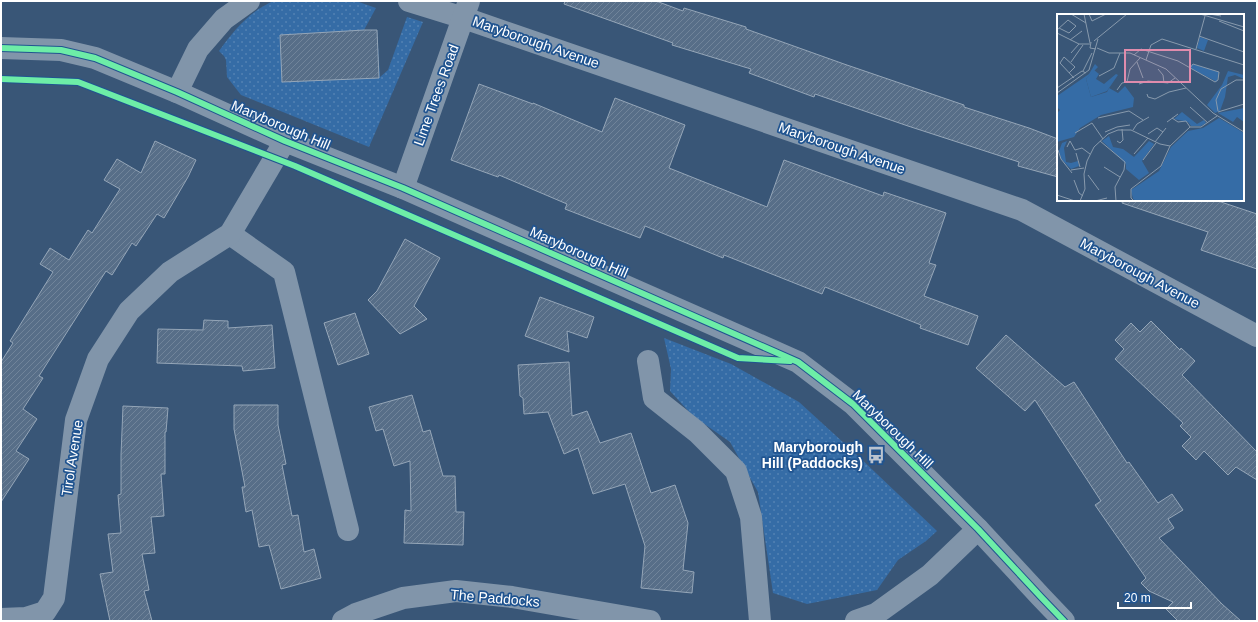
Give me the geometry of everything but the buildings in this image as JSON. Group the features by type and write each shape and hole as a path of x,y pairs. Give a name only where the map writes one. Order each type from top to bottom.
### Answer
{"street":[{"path":"177,92 198,49 224,19 248,1"},
{"name":"Maryborough Avenue","path":"409,1 467,9 1022,210 1257,336"},
{"name":"Lime Trees Road","path":"403,188 467,9"},
{"name":"Maryborough Hill","path":"1,48 61,50 95,58 177,92 285,141 403,188 798,362 853,404 978,529 1064,621"},
{"name":"Tirol Avenue","path":"1,619 26,618 45,612 54,598 76,420 98,359 129,311 170,272 230,234 285,141"},
{"path":"230,234 284,272 348,530"},
{"path":"648,361 654,398 697,432 736,471 751,517 760,621"},
{"path":"856,621 876,614 930,575 978,529"},
{"name":"The Paddocks","path":"343,621 356,614 403,598 456,591 512,597 650,621"}],"shaded area":[{"path":"273,1 356,1 376,8 364,30 377,30 380,77 388,70 407,17 423,22 369,147 241,95 227,77 226,60 219,51 249,16"},
{"path":"664,338 731,364 799,402 937,531 926,541 898,560 877,590 807,604 773,593 758,492 730,442 693,416 670,391 671,369"}],"cycle path":[{"path":"1,48 61,50 95,58 177,92 285,141 403,188 798,362 853,404 978,529 1064,621"},
{"path":"1,79 78,82 295,166 738,358 790,361"}],"place":[{"name":"Maryborough Hill (Paddocks)","path":"876,455"}]}
